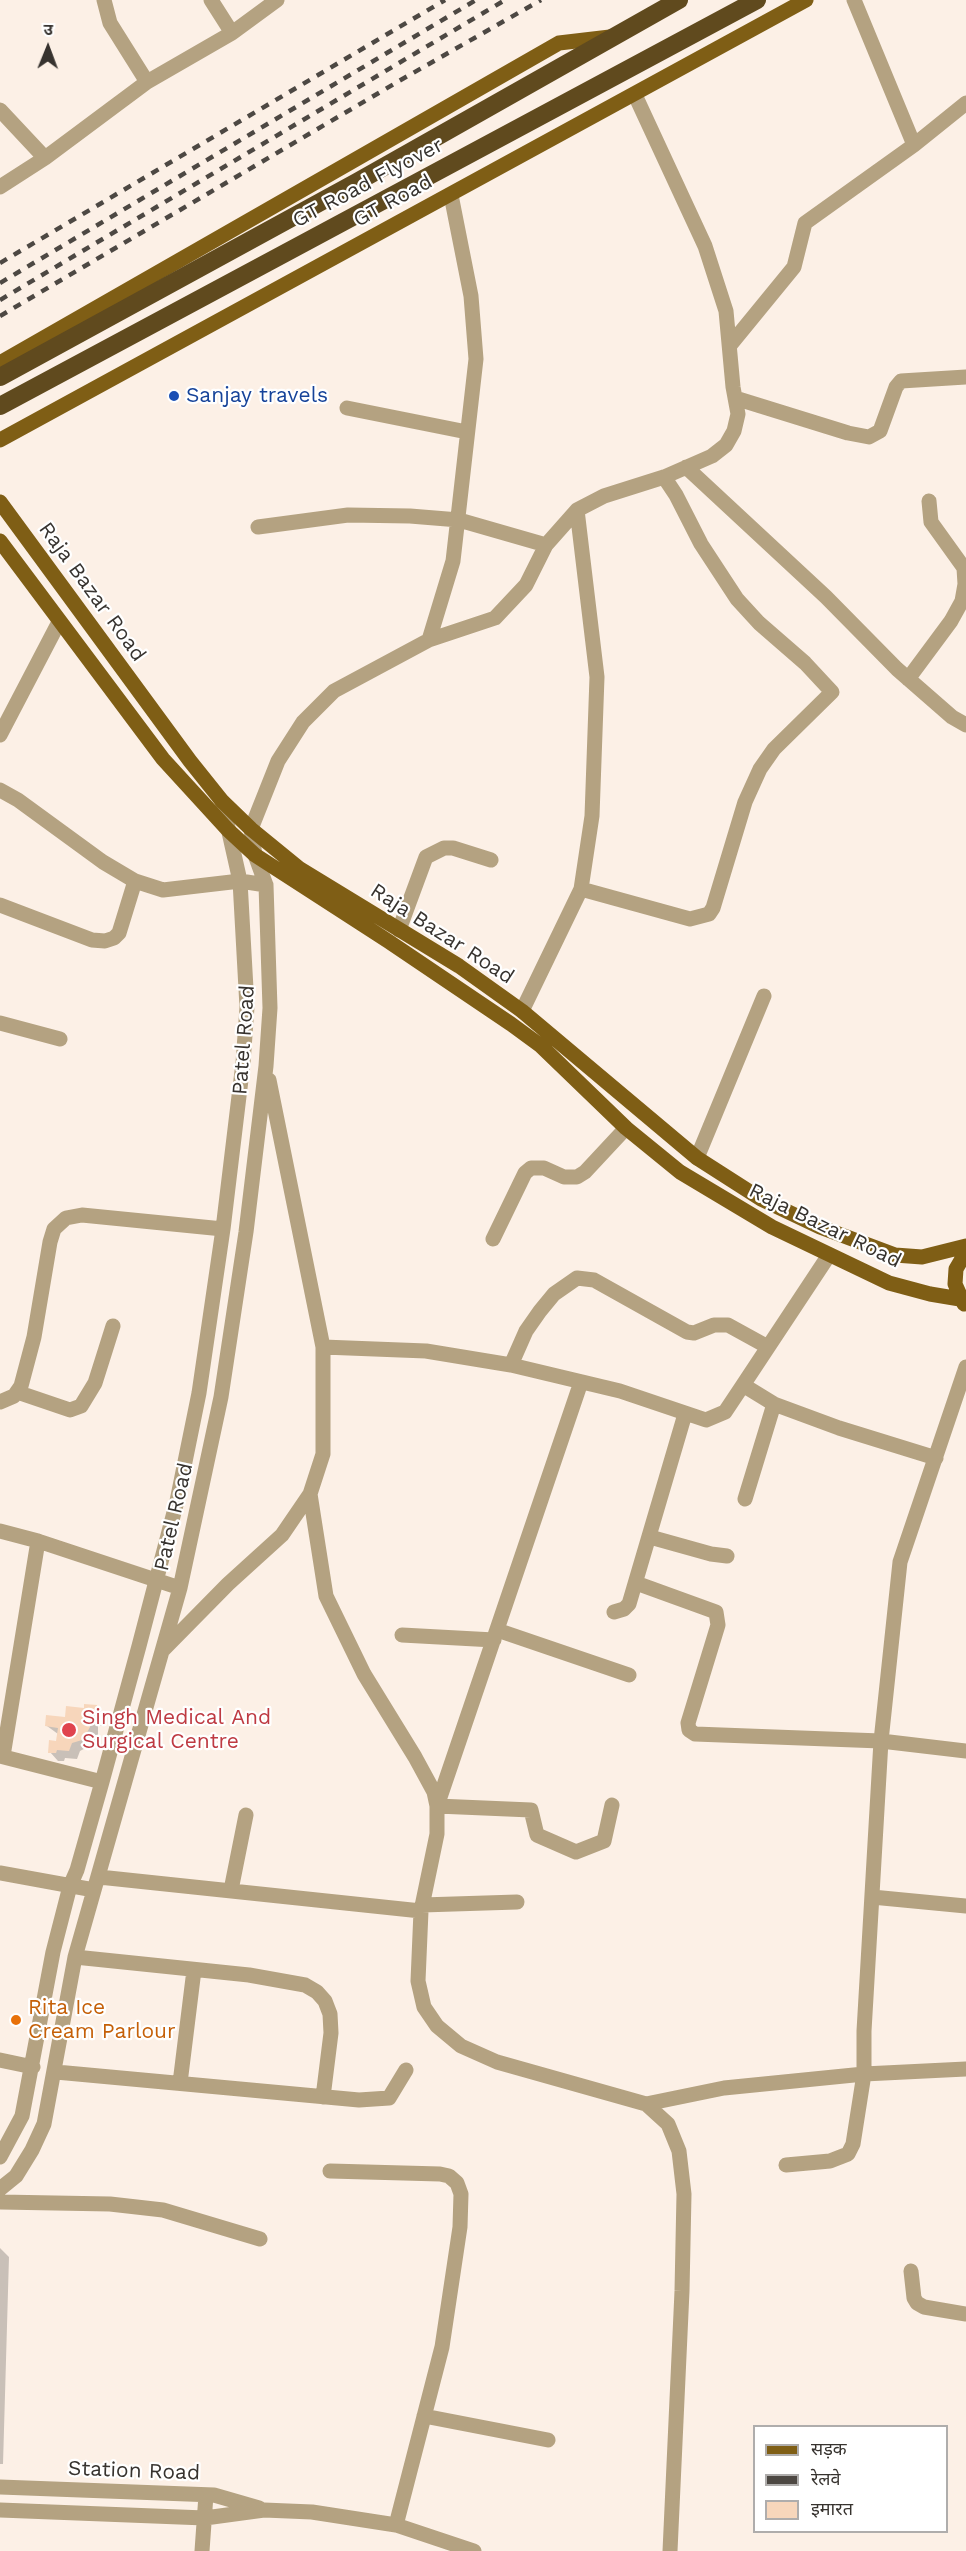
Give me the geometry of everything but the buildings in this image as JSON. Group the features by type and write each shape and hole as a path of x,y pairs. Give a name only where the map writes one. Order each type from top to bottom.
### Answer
{"highway":[{"path":"614,36 679,0"},
{"name":"GT Road Flyover","path":"0,406 757,0"},
{"name":"GT Road Flyover","path":"0,377 576,60 614,36"}],"main road":[{"name":"GT Road","path":"0,440 806,0"},
{"path":"0,363 559,43 614,36"},
{"name":"Raja Bazar Road","path":"0,502 190,761 222,801 251,829 300,869 459,966 522,1011 696,1158 761,1199 872,1248 895,1255 922,1257 966,1246"},
{"name":"Raja Bazar Road","path":"0,541 162,759 228,830 255,855 541,1046 626,1128 680,1172 772,1227 889,1283 963,1303"},
{"path":"963,1303 955,1284 956,1269 966,1252"}],"street":[{"path":"104,0 110,23 147,82"},
{"path":"211,0 232,33"},
{"path":"0,187 45,158 147,82 232,33 277,0"},
{"path":"854,0 914,145"},
{"path":"251,829 278,761 303,722 334,691 429,640 495,618 526,585 546,545 577,510 604,496 664,477 712,456 726,444 734,430 738,414 726,311 705,246 635,95"},
{"path":"730,344 794,267 805,223 914,145 966,103"},
{"path":"0,110 45,158"},
{"path":"429,640 453,561 476,359 471,296 451,195"},
{"path":"735,398 848,433 870,437 880,430 896,387 901,381 966,377"},
{"path":"347,408 467,432"},
{"path":"686,467 826,597 908,679 952,717 966,725"},
{"path":"581,889 690,919 709,914 713,908 738,822 760,769 774,748 832,692 805,663 759,623 737,599 701,544 676,495 664,477"},
{"path":"908,679 951,621 962,601 966,584 964,568 931,522 929,501"},
{"path":"522,1011 581,889 592,816 597,677 577,510"},
{"path":"258,527 348,515 410,516 459,520 546,545"},
{"path":"0,735 59,622"},
{"path":"0,790 18,800 103,862 135,881 163,890 240,881 266,885"},
{"name":"Patel Road","path":"0,2157 22,2116 53,1952 70,1886 77,1870 102,1782 177,1501 199,1394 223,1229 243,1063 247,1007 240,881 222,801"},
{"name":"Patel Road","path":"0,2189 16,2176 44,2124 56,2072 75,1957 180,1588 221,1397 246,1232 266,1066 270,1008 266,885 255,855 251,829"},
{"path":"399,930 426,857 434,851 453,848 490,860"},
{"path":"0,905 92,940 105,941 114,938 119,933 135,881"},
{"path":"696,1158 764,996"},
{"path":"0,1023 60,1039"},
{"path":"162,1652 228,1584 282,1535 310,1494 323,1454 322,1347 266,1066"},
{"path":"493,1239 525,1173 531,1168 544,1168 564,1177 577,1177 585,1172 626,1128"},
{"path":"0,1402 6,1401 21,1386 34,1337 50,1242 54,1229 66,1218 82,1215 223,1229"},
{"path":"322,1347 426,1351 511,1365 620,1392 706,1420 725,1412 829,1255"},
{"path":"511,1365 526,1331 540,1311 554,1294 577,1278 594,1280 687,1332 694,1333 714,1325 728,1325 768,1347"},
{"path":"17,1392 70,1410 81,1406 95,1383 113,1326"},
{"path":"786,2165 830,2161 848,2154 853,2144 864,2074 864,2031 881,1741 900,1562 966,1367"},
{"path":"437,1806 581,1382"},
{"path":"743,1385 774,1404 839,1428 936,1458"},
{"path":"745,1499 774,1404"},
{"path":"614,1612 624,1609 629,1604 685,1414"},
{"path":"310,1494 326,1596 364,1674 416,1757 434,1792 437,1806 436,1834 421,1908 418,1981 424,2007 437,2026 461,2046 497,2062 646,2104 668,2124 680,2151 684,2194 682,2291 670,2551"},
{"path":"0,1531 38,1541 180,1588"},
{"path":"650,1537 711,1554 727,1556"},
{"path":"38,1541 2,1756 102,1782"},
{"path":"636,1583 716,1612 718,1618 688,1723 689,1730 695,1734 881,1741 966,1751"},
{"path":"402,1635 495,1635 629,1675"},
{"path":"437,1806 531,1810 537,1835 576,1852 604,1841 612,1805"},
{"path":"231,1890 246,1815"},
{"path":"0,1873 70,1886 96,1884 231,1890 421,1908 517,1902"},
{"path":"872,1897 966,1906"},
{"path":"75,1957 305,1985 325,2001 330,2014 331,2033 323,2097"},
{"path":"180,2083 194,1970"},
{"path":"0,2060 33,2067"},
{"path":"646,2104 724,2088 864,2074 966,2069"},
{"path":"56,2072 359,2100 389,2098 406,2070"},
{"path":"330,2171 440,2174 449,2176 457,2183 461,2194 460,2228 442,2347 396,2525"},
{"path":"0,2202 110,2204 163,2210 260,2239"},
{"path":"911,2271 914,2298 917,2303 924,2307 966,2314"},
{"path":"424,2416 548,2440"},
{"name":"Station Road","path":"0,2487 214,2495 264,2510"},
{"path":"202,2551 206,2495"},
{"name":"Station Road","path":"0,2510 205,2518 264,2510 312,2512 396,2525 472,2551"}],"railway":[{"path":"0,263 445,0"},
{"path":"0,283 476,0"},
{"path":"0,300 505,0"},
{"path":"0,316 541,0"}],"place":[{"name":"Sanjay travels","path":"174,396"},
{"name":"Singh Medical And Surgical Centre","path":"69,1730"},
{"name":"Rita Ice Cream Parlour","path":"16,2020"}]}
